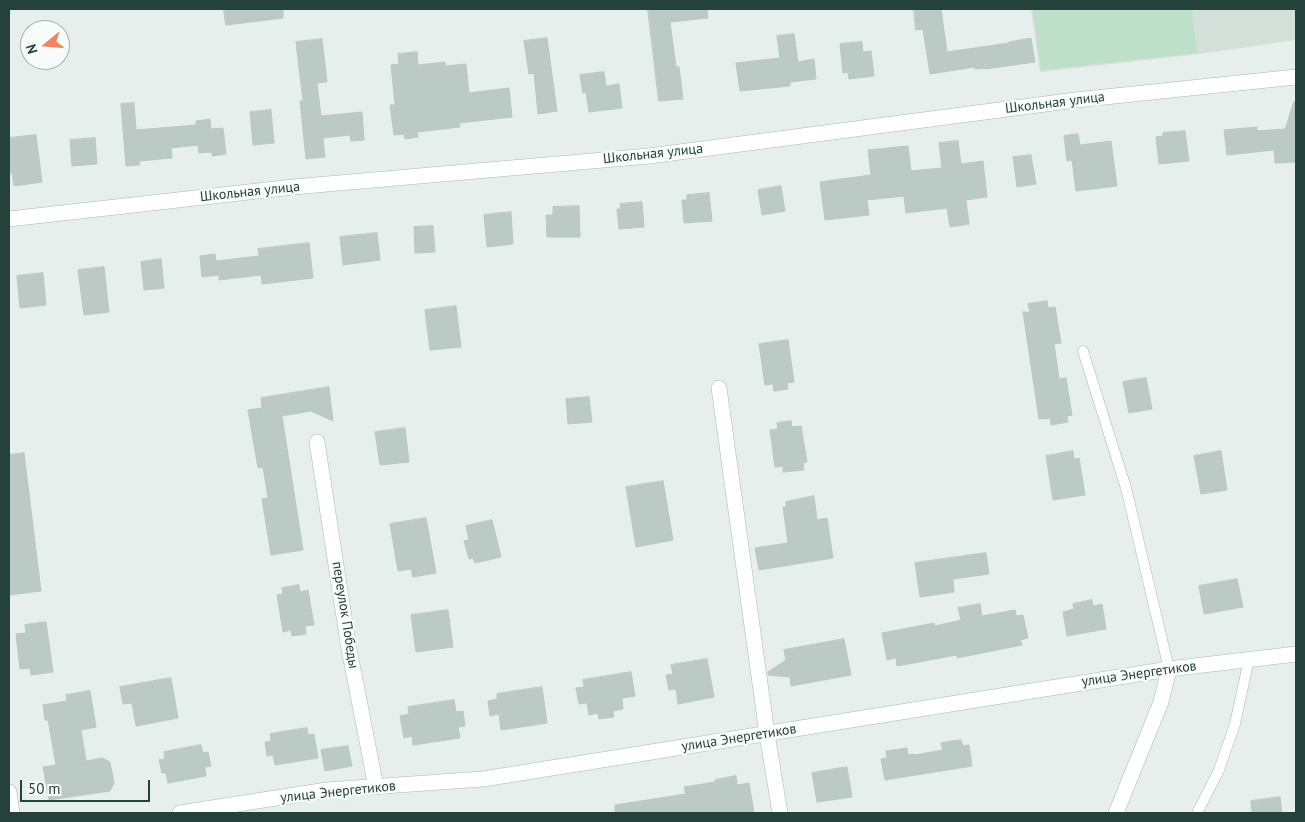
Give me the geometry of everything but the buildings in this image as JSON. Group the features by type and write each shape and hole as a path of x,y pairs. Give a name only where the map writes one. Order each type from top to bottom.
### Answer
{"street":[{"name":"Школьная улица","path":"9,219 294,187 649,156 1076,100 1296,77"},
{"path":"719,388 767,734 780,813"},
{"name":"переулок Победы","path":"317,442 349,649 376,787"},
{"name":"улица Энергетиков","path":"180,813 327,790 483,778 1169,669 1296,654"},
{"path":"1116,813 1161,702 1169,669"},
{"path":"9,792 12,813"}],"lane":[{"path":"1083,351 1126,488 1169,669"},
{"path":"1197,813 1219,770 1235,724 1249,659"}],"shaded area":[{"path":"1031,9 1296,9 1296,40 1199,54 1040,72"}],"green space":[{"path":"1033,9 1192,9 1197,53 1041,70"}]}
